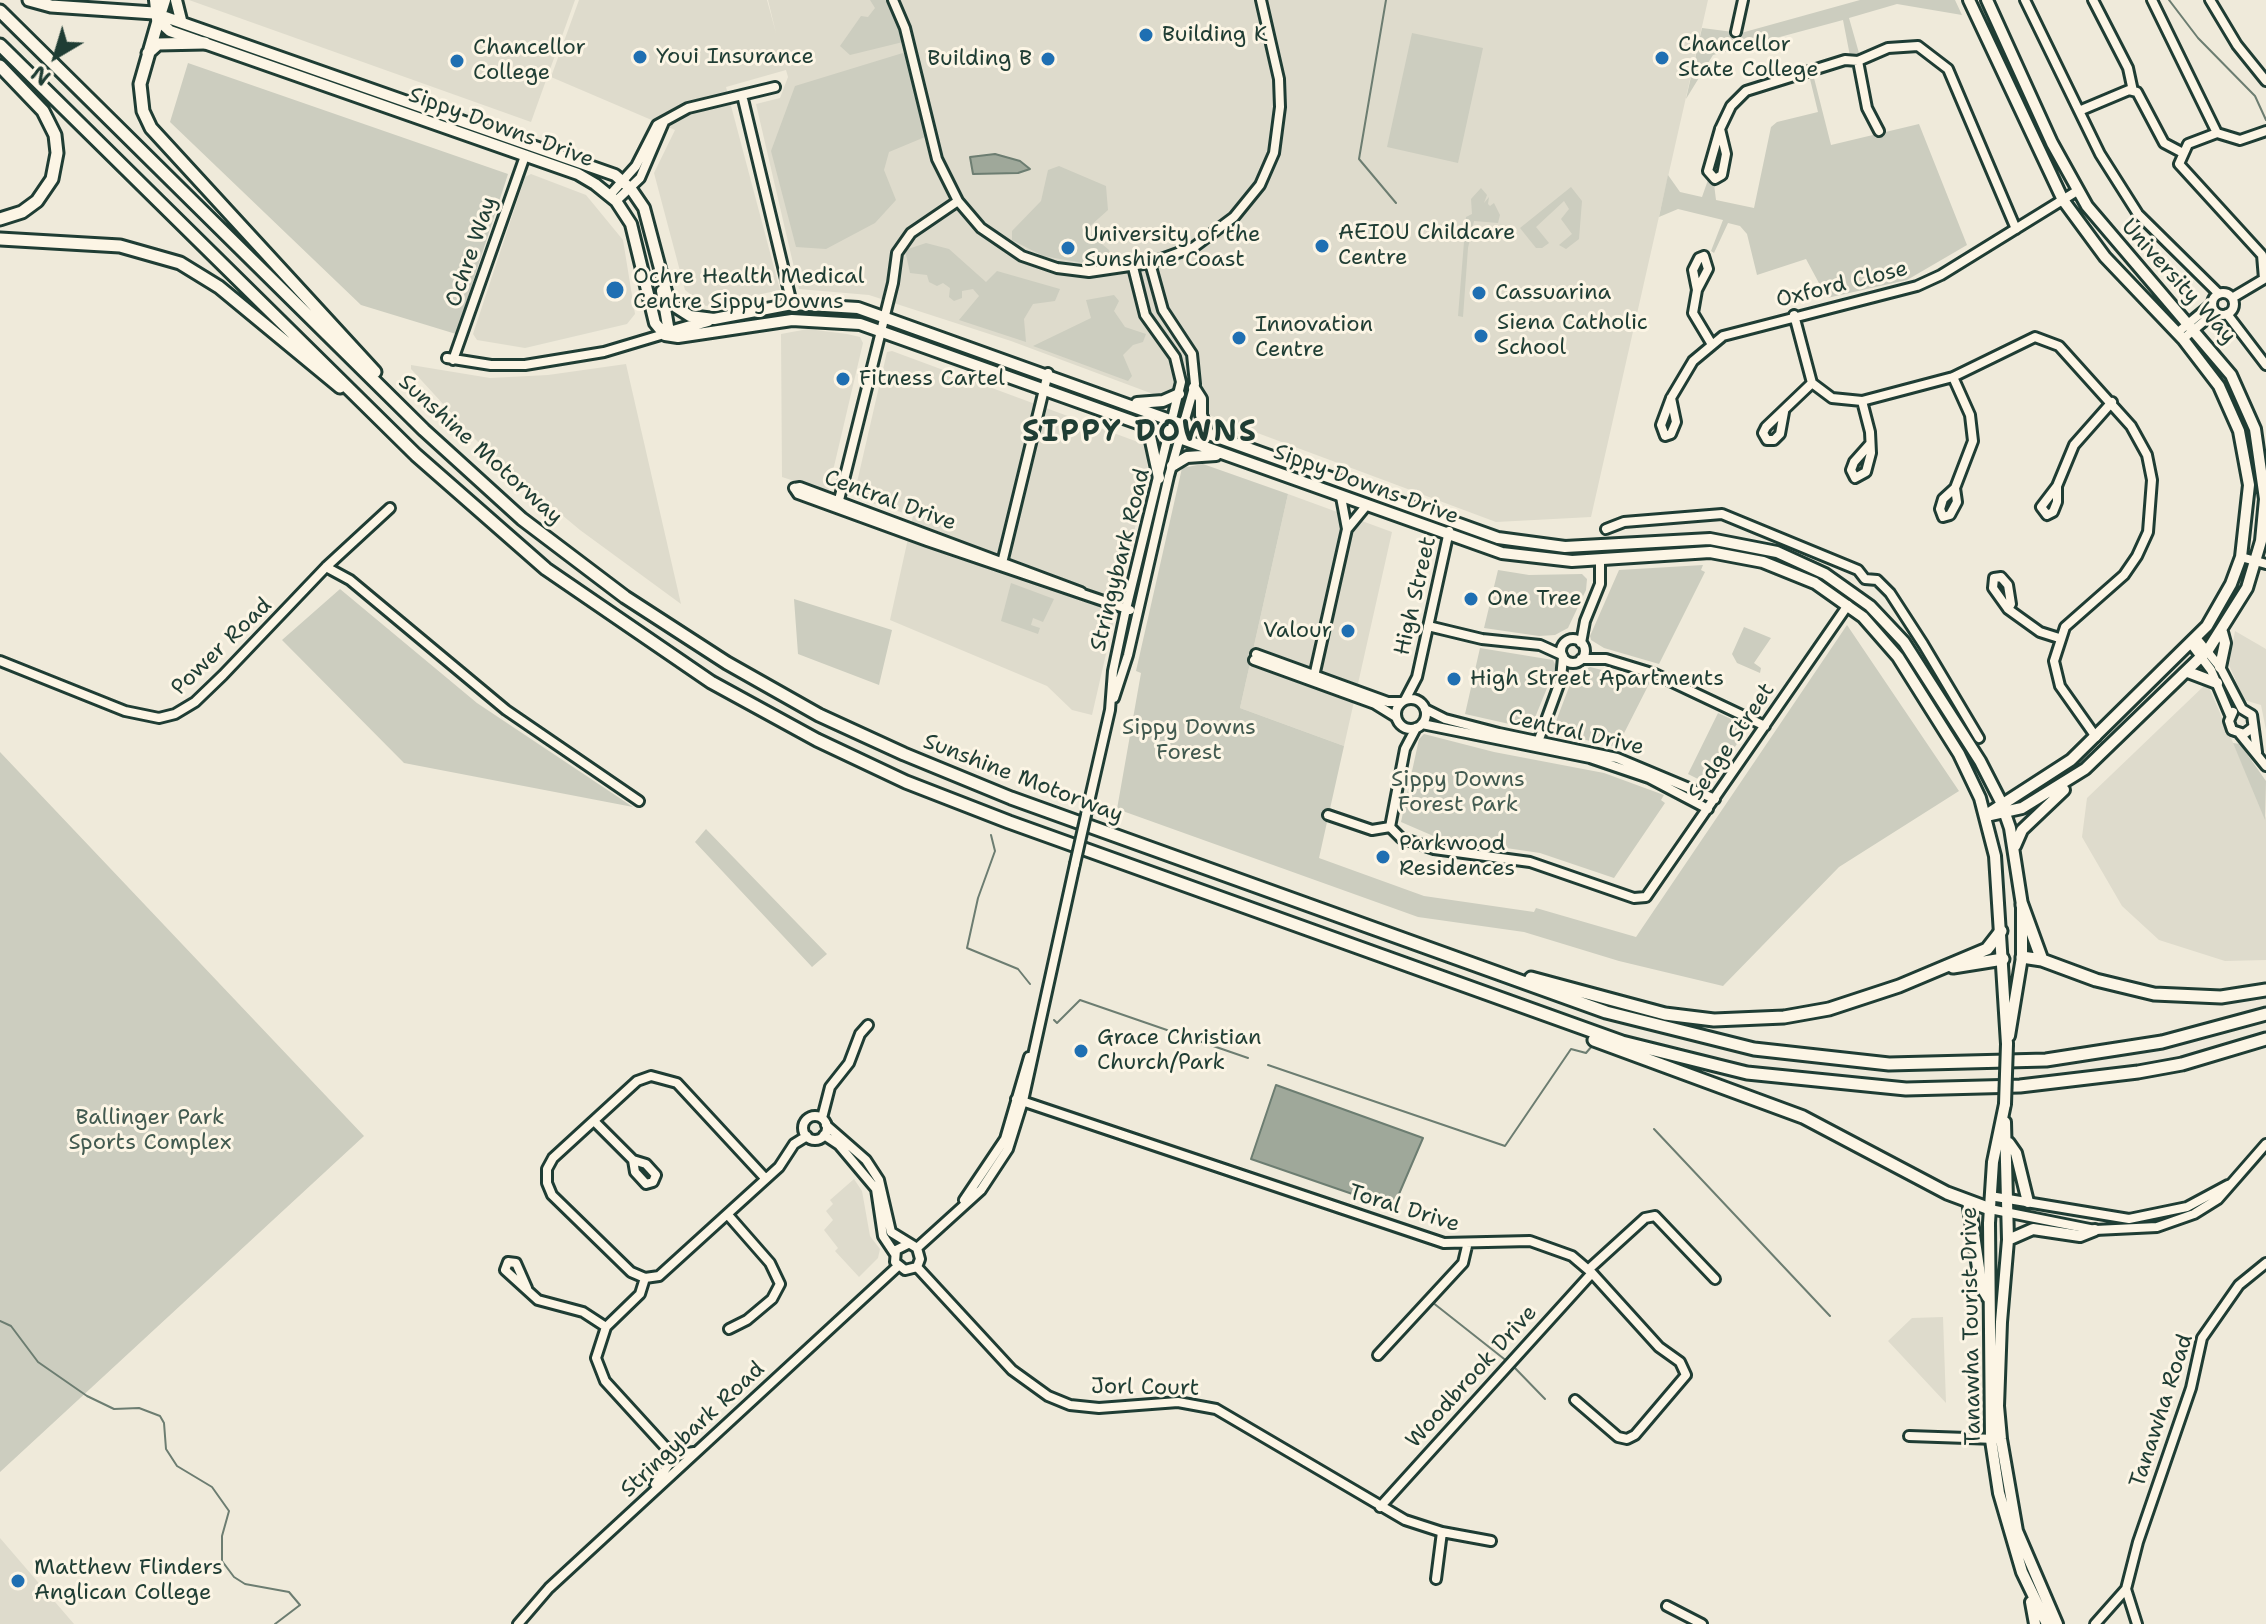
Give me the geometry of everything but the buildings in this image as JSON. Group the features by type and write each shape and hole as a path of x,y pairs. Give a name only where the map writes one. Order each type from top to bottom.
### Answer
{"highway":[{"path":"29,0 66,6 157,12 141,75 141,102 156,137 421,419 424,430"},
{"path":"66,6 111,0"},
{"name":"Sunshine Motorway","path":"0,11 424,430 522,519 601,580 714,655 819,715 952,775 1661,1029 1754,1049 1858,1062 1975,1064 2097,1054 2198,1034 2266,1014"},
{"path":"147,53 157,44 205,43"},
{"name":"Sunshine Motorway","path":"0,45 462,498 565,584 667,654 793,727 957,803 1477,991 1659,1053 1747,1073 1906,1089 2020,1086 2138,1072 2266,1039"},
{"path":"0,66 43,111 55,135 57,153 52,179 37,201 22,212 0,219"},
{"path":"0,239 120,246 180,263 219,287 335,386 352,392"},
{"path":"2022,905 2042,960"},
{"path":"1431,949 1641,1009 1714,1020 1784,1017 1875,996 1991,947 2001,931"},
{"path":"2022,957 2042,960 2114,986 2163,995 2221,997 2266,990"},
{"path":"1940,968 2003,959"},
{"path":"1477,991 1599,1042 1803,1117 1969,1204 1990,1209"},
{"path":"2221,1053 2266,1046"},
{"path":"1969,1204 1981,1285 1988,1297"}],"main road":[{"path":"157,12 165,0"},
{"path":"176,0 181,20"},
{"name":"University Way","path":"1969,0 2063,200 2105,257 2180,336 2219,386 2243,445 2249,485 2241,557 2224,598 2194,642 2053,774 2001,802 1986,815"},
{"name":"University Way","path":"1986,815 2005,814 2043,797 2085,769 2205,654 2222,632 2261,562 2265,499 2255,429 2231,375 2192,326 2122,251 2077,191 1987,0"},
{"name":"Sippy Downs Drive","path":"157,12 598,167 628,185 644,208 662,283 671,301 682,312 695,318 714,319 792,304 845,305 883,315 1048,373 1498,538 1544,546 1691,538 1745,544 1802,562 1855,594 1894,631 1917,661 1980,761 2001,802 2015,856 2022,905 2022,957"},
{"name":"Sippy Downs Drive","path":"157,12 170,31 578,174 613,198 633,230 655,323 664,334 678,337 808,319 843,321 879,330 1448,536 1519,556 1561,561 1693,551 1744,557 1796,574 1848,605 1881,635 1959,754 1986,815 1995,856 2003,959"},
{"path":"662,283 668,326 664,334"},
{"path":"664,334 714,319"},
{"path":"1194,388 1208,432"},
{"path":"1131,404 1163,401 1179,394"},
{"path":"1148,427 1159,478"},
{"path":"1172,466 1187,457 1222,454"},
{"path":"1848,605 1855,594"},
{"path":"2220,667 2225,643 2222,632"},
{"path":"2188,672 2217,683"},
{"path":"2096,737 2107,748"},
{"path":"2015,856 2021,831 2085,769"},
{"path":"2003,959 2022,957"},
{"name":"Tanawha Tourist Drive","path":"2007,1044 2022,957"},
{"name":"Tanawha Tourist Drive","path":"2003,959 2007,1044 2004,1110 1990,1196 1988,1297 1999,1493 2022,1572 2047,1624"},
{"name":"Tanawha Tourist Drive","path":"2004,1110 2008,1141 2008,1240 1996,1439 2017,1531 2057,1624"},
{"path":"2008,1141 2016,1153 2028,1202"},
{"path":"2008,1240 2033,1229 2080,1236 2095,1230"},
{"path":"2022,1572 2035,1624"}],"street":[{"path":"893,0 905,28 937,159 958,201 991,237 1030,260 1078,271 1133,267 1194,247 1224,227 1254,193 1271,163 1279,123 1280,93 1261,0"},
{"path":"1736,32 1743,0"},
{"path":"2025,0 2100,154 2138,214 2219,294 2232,298 2265,281 2262,255 2179,164 2188,144 2217,133 2240,140 2266,131"},
{"path":"2093,0 2128,68 2133,91"},
{"path":"2152,0 2217,133"},
{"path":"2210,0 2209,4 2264,76"},
{"path":"1720,129 1726,154 1722,175 1713,179 1708,171 1720,129 1735,100 1753,87 1845,60 1858,61 1888,48 1907,45 1929,52 1948,69 2016,229"},
{"path":"1858,61 1867,108 1879,131"},
{"path":"613,198 628,185 651,133 664,122 688,108 775,87"},
{"path":"2079,111 2137,92 2164,143 2183,153"},
{"path":"742,95 792,304"},
{"name":"Ochre Way","path":"525,156 450,359 500,365 543,363 604,352 664,334"},
{"name":"Oxford Close","path":"1671,398 1685,370 1711,343 1736,330 1917,286 2077,191"},
{"path":"879,330 901,244 918,227 958,201"},
{"path":"1150,263 1163,310 1192,354 1194,388 1179,421"},
{"path":"1133,267 1145,315 1178,362 1181,376 1179,421"},
{"path":"1697,290 1693,313 1711,343"},
{"path":"2180,336 2214,308 2219,294"},
{"path":"2227,314 2233,308 2232,298"},
{"path":"2214,308 2227,314 2266,365"},
{"path":"1794,315 1812,383 1832,398 1862,401 1953,377 2022,341 2043,338 2059,346 2131,426 2147,455 2153,506 2148,532 2124,575 2075,616 2059,638 2054,661 2057,677 2080,718 2096,737"},
{"name":"Central Drive","path":"879,330 838,505 1002,564 1071,585 1084,594 1138,613"},
{"path":"1002,564 1048,373"},
{"path":"1953,377 1973,427 1969,454 1955,488"},
{"path":"1784,412 1812,383"},
{"path":"1862,401 1870,444"},
{"path":"2057,486 2079,437 2112,402"},
{"name":"Stringybark Road","path":"1110,710 1113,671 1126,609 1159,478 1179,421"},
{"name":"Stringybark Road","path":"912,1246 954,1213 982,1179 1005,1139 1020,1100 1110,710 1138,613 1172,466 1175,437"},
{"path":"1313,678 1347,529 1341,497"},
{"path":"1347,529 1366,506"},
{"name":"Power Road","path":"0,661 125,711 159,718 175,714 195,702 326,567 390,508"},
{"path":"1606,529 1624,522 1722,514 1860,571 1865,579 1878,581 1890,593 1979,738"},
{"name":"High Street","path":"1398,720 1403,701 1417,677 1451,522"},
{"path":"2241,557 2261,562"},
{"path":"1561,679 1579,660 1585,621 1600,584 1600,559"},
{"path":"326,567 350,580 506,710 639,801"},
{"path":"1855,594 1865,579"},
{"name":"Sedge Street","path":"1390,827 1398,836 1434,849 1530,862 1634,898 1646,897 1848,605"},
{"path":"2008,609 2031,627 2059,638"},
{"path":"1538,743 1561,679 1562,656 1568,640 1585,621"},
{"path":"1428,626 1482,639 1540,645 1568,640 1582,644 1606,659 1655,674 1765,726"},
{"path":"2194,642 2220,667 2242,709 2252,715 2257,752"},
{"path":"1540,645 1579,660 1606,659"},
{"path":"2205,654 2230,715 2230,727 2257,752 2266,766"},
{"path":"1255,657 1388,702 1403,701"},
{"name":"High Street","path":"1417,677 1423,706"},
{"path":"1313,678 1375,704 1398,720 1405,749"},
{"name":"Central Drive","path":"1403,701 1423,706 1455,722 1590,758 1649,778 1708,809"},
{"path":"1328,815 1372,830 1390,827 1405,749 1419,726 1423,706"},
{"path":"2230,715 2242,709"},
{"name":"Central Drive","path":"1398,720 1617,758 1715,799"},
{"path":"2240,734 2252,728"},
{"path":"824,1135 830,1087 849,1063 860,1034 868,1025"},
{"path":"765,1178 677,1083 651,1076 637,1081 553,1158 547,1169 547,1183 552,1195 631,1272 645,1278 659,1276 779,1167 794,1144 807,1136"},
{"name":"Toral Drive","path":"1020,1100 1433,1240 1467,1246 1518,1241 1541,1243 1572,1256 1590,1271 1659,1347 1680,1362 1686,1375 1635,1435 1627,1439 1618,1437 1575,1400"},
{"path":"807,1119 824,1122 866,1160 879,1180 891,1232 920,1255 917,1267 905,1270 898,1266 895,1254 883,1236 876,1189 839,1145 824,1135 816,1139 807,1136 803,1128 807,1119"},
{"path":"594,1121 633,1160"},
{"path":"1990,1209 2095,1230 2134,1230 2182,1220 2218,1199 2266,1144"},
{"path":"1990,1196 2108,1218 2146,1218 2187,1207 2235,1181"},
{"path":"728,1215 770,1263 780,1284 772,1299 747,1320 729,1329"},
{"name":"Woodbrook Drive","path":"1380,1507 1590,1271 1645,1218 1655,1216 1715,1279"},
{"path":"895,1254 900,1247 912,1246"},
{"path":"1378,1355 1463,1263 1467,1246"},
{"name":"Tanawha Road","path":"2095,1624 2126,1589 2138,1542 2191,1388 2202,1338 2239,1285 2266,1263"},
{"name":"Stringybark Road","path":"518,1624 549,1588 898,1266"},
{"name":"Jorl Court","path":"917,1267 1012,1370 1048,1396 1070,1405 1099,1408 1178,1402 1216,1409 1380,1507 1442,1532 1491,1541"},
{"path":"645,1278 640,1294 606,1327 596,1358 605,1381 668,1450 680,1454 696,1451"},
{"path":"527,1288 538,1300 583,1312 606,1327"},
{"path":"1909,1436 1996,1439"},
{"path":"649,1495 668,1469 668,1450"},
{"path":"1436,1579 1442,1532"},
{"path":"2126,1589 2137,1624"},
{"path":"1667,1606 1702,1624"}],"shaded area":[{"name":"Chancellor College","path":"189,0 575,0 531,122"},
{"path":"579,0 767,0 776,33 768,0 1708,0 1591,517 1496,522 1011,341 869,295 799,289 756,104 780,98 788,77 786,70 726,87 780,290 706,306 685,290 654,173 675,130 551,77"},
{"path":"995,154 1020,161 1030,169 1018,173 973,174 970,157"},
{"path":"531,174 586,195 623,240 635,314 627,324 525,348 477,340 473,334 525,177"},
{"path":"808,329 860,337 863,343 828,492 782,477 781,334"},
{"path":"892,351 1146,445 1148,471 1092,715 1072,710 1047,686 890,620 913,516 857,498 855,491 887,352"},
{"path":"626,364 681,604 580,530 526,485 477,441 411,369 411,365 490,378 548,375"},
{"path":"1288,494 1392,532 1344,746 1240,708"},
{"path":"2235,631 2266,649 2266,730 2261,705 2244,700 2229,665"},
{"path":"2207,683 2266,818 2266,960 2225,961 2159,940 2122,906 2082,837 2087,798"},
{"path":"1276,1085 1423,1138 1393,1208 1251,1159"},
{"path":"854,1179 862,1191 870,1236 880,1249 878,1258 859,1277 835,1251 838,1248 824,1230 833,1220 826,1211 833,1204 830,1200"},
{"path":"1943,1317 1946,1403 1888,1341 1912,1318"},
{"name":"Matthew Flinders Anglican College","path":"0,1538 74,1624 0,1624"}],"green space":[{"path":"870,0 887,0 891,4 899,19 903,42 850,55 840,46 861,16 868,17 875,8"},
{"path":"1860,0 1955,0 1962,15 1897,4 1849,18 1859,53 1850,56 1843,20 1713,55 1686,99 1702,28 1741,33"},
{"path":"1412,33 1483,48 1458,163 1387,147"},
{"path":"906,52 925,137 889,152 884,170 896,200 875,223 826,249 796,247 771,151 795,86"},
{"path":"188,63 508,174 456,334 361,305 170,122"},
{"path":"1814,78 1831,145 1919,124 1967,245 1907,280 1827,298 1806,259 1757,275 1747,234 1740,226 1728,223 1714,253 1711,251 1723,220 1678,209 1659,217 1668,175 1680,192 1702,197 1708,180 1714,184 1716,200 1754,208 1771,127 1777,122 1818,112 1810,79"},
{"path":"1059,166 1106,186 1108,210 1089,227 1090,234 1109,250 1112,259 1106,267 1043,256 1012,240 1012,231 1041,201 1048,170"},
{"path":"1571,187 1582,201 1579,239 1566,249 1559,245 1572,234 1561,219 1569,209 1564,201 1536,227 1549,243 1536,248 1520,228"},
{"path":"1481,188 1487,195 1484,203 1489,197 1488,204 1494,203 1500,215 1498,223 1474,221 1468,248 1463,317 1458,316 1466,217 1472,214 1471,199"},
{"path":"926,243 949,249 986,282 997,271 1060,289 1055,301 1033,304 1024,319 1026,342 959,320 979,296 973,289 962,291 962,298 954,301 949,297 950,288 943,283 937,286 929,282 927,275 910,273 905,250"},
{"path":"1114,295 1119,301 1114,311 1125,327 1146,334 1143,342 1133,345 1123,355 1132,376 1128,381 1033,346 1091,318 1086,300"},
{"name":"Sippy Downs Forest","path":"1203,464 1288,494 1240,708 1344,746 1319,858 1424,896 1534,912 1536,908 1636,937 1847,625 1959,791 1839,867 1723,986 1619,961 1524,932 1418,917 1117,809 1141,673 1136,671 1182,468"},
{"path":"1703,565 1701,570 1705,572 1659,664 1604,648 1591,640 1590,636 1619,570"},
{"path":"1498,570 1529,575 1582,574 1587,579 1586,590 1568,628 1555,635 1539,636 1484,628"},
{"path":"1011,583 1054,599 1043,622 1033,618 1031,625 1040,628 1038,634 1001,621"},
{"path":"340,589 477,703 633,807 404,763 282,640"},
{"path":"794,599 892,630 879,685 798,654"},
{"path":"1744,627 1771,638 1754,663 1761,668 1760,673 1737,663 1732,654"},
{"path":"1480,648 1553,660 1556,666 1532,725 1527,728 1465,714"},
{"path":"1590,667 1650,682 1617,747 1555,733 1553,729 1571,682 1577,674"},
{"path":"1718,713 1742,724 1746,730 1716,776 1706,781 1700,780 1688,774"},
{"name":"Sippy Downs Forest Park","path":"1424,734 1494,752 1604,773 1664,795 1661,800 1665,803 1614,878 1540,853 1438,838 1401,822 1419,739"},
{"path":"2233,743 2240,744 2266,781 2265,820"},
{"name":"Ballinger Park Sports Complex","path":"0,752 364,1136 0,1472"},
{"path":"706,829 827,954 812,967 695,842"}],"waterway":[{"path":"1386,0 1359,159 1396,203"},
{"path":"2169,0 2198,38 2255,96 2266,120"},
{"path":"991,835 995,851 978,898 967,948 1018,969 1030,984"},
{"path":"1054,1020 1057,1023 1080,1000 1248,1058"},
{"path":"1268,1065 1505,1146 1571,1049 1586,1053 1592,1046"},
{"path":"1654,1129 1830,1316"},
{"path":"1432,1302 1508,1362"},
{"path":"0,1321 11,1326 38,1362 87,1396 114,1409 139,1408 160,1416 164,1423 166,1449 177,1466 212,1487 229,1511 222,1536 222,1561 234,1577 245,1584 289,1592 300,1605 275,1624"},
{"path":"1513,1366 1545,1399"}],"place":[{"name":"Building K","path":"1146,35"},
{"name":"Youi Insurance","path":"640,57"},
{"name":"Chancellor State College","path":"1662,58"},
{"name":"Building B","path":"1048,59"},
{"name":"Chancellor College","path":"457,61"},
{"name":"AEIOU Childcare Centre","path":"1322,246"},
{"name":"University of the Sunshine Coast","path":"1068,248"},
{"name":"Ochre Health Medical Centre Sippy Downs","path":"615,290"},
{"name":"Cassuarina","path":"1479,293"},
{"name":"Siena Catholic School","path":"1481,336"},
{"name":"Innovation Centre","path":"1239,338"},
{"name":"Fitness Cartel","path":"843,379"},
{"name":"One Tree","path":"1471,599"},
{"name":"Valour","path":"1348,631"},
{"name":"High Street Apartments","path":"1454,679"},
{"name":"Parkwood Residences","path":"1383,857"},
{"name":"Grace Christian Church/Park","path":"1081,1051"},
{"name":"Matthew Flinders Anglican College","path":"18,1581"}],"district":[{"name":"SIPPY DOWNS","path":"1140,433"}]}
